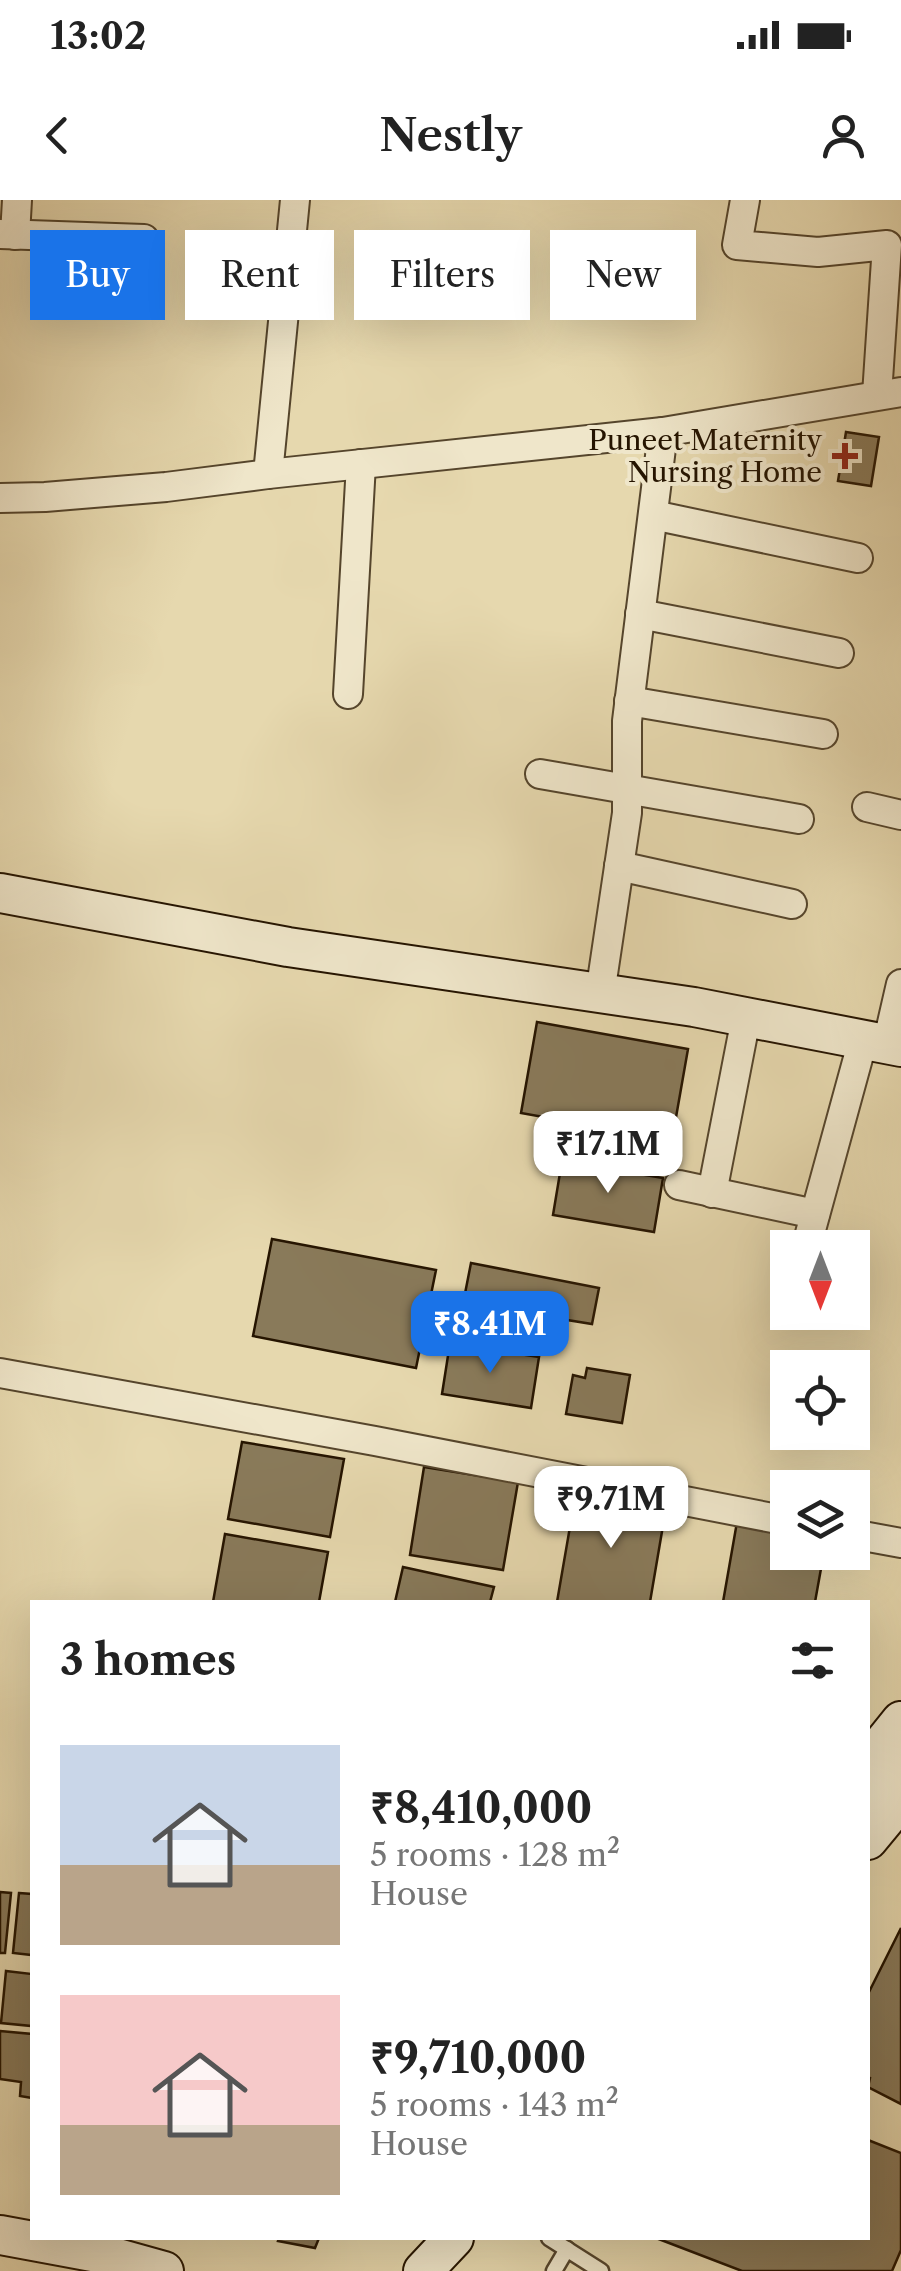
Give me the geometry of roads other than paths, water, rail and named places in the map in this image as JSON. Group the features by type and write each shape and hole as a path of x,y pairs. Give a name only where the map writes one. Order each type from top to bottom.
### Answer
{"street":[{"path":"8,234 17,200"},
{"path":"268,474 295,200"},
{"path":"0,498 166,488 663,432 889,394 887,245 818,252 737,245 745,200"},
{"path":"600,994 626,814 627,720 663,432"},
{"path":"348,694 361,464"},
{"path":"653,515 858,558"},
{"path":"640,614 840,652"},
{"path":"630,701 823,734"},
{"path":"540,774 800,819"},
{"path":"867,807 901,815"},
{"path":"619,866 792,904"},
{"path":"0,892 288,946 746,1018 884,1044"},
{"path":"811,1230 884,1044 901,984"},
{"path":"712,1193 746,1018"},
{"path":"679,1186 815,1214"},
{"path":"0,1373 770,1518"},
{"path":"870,1537 901,1543"},
{"path":"870,1759 901,1720"},
{"path":"870,1797 901,1760"},
{"path":"870,1838 901,1800"},
{"path":"0,2234 30,2240"},
{"path":"31,2240 164,2271"},
{"path":"423,2271 452,2240"},
{"path":"456,2271 484,2240"}],"lane":[{"path":"552,2240 601,2271"},
{"path":"554,2271 567,2249"}],"place":[{"name":"Puneet Maternity Nursing Home","path":"845,456"}]}
